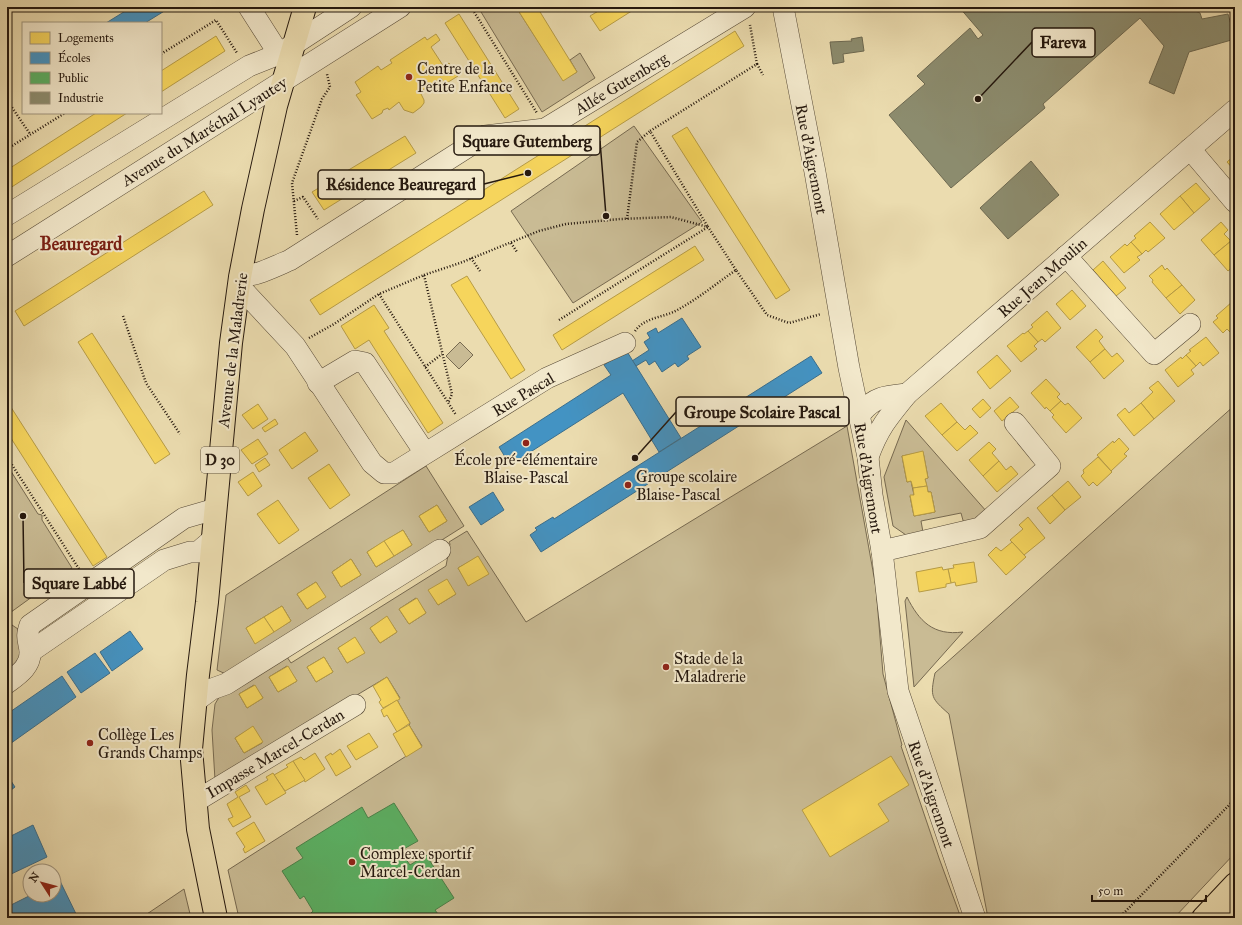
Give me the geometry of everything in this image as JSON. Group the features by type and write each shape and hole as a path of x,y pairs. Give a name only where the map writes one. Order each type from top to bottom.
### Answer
{"main road":[{"name":"Avenue de la Maladrerie","path":"216,918 198,829 191,749 231,342 239,282 253,209 276,106 284,81 286,50 305,7"},
{"path":"1203,918 1235,884"},
{"path":"1229,918 1235,911"}],"street":[{"path":"249,7 286,50"},
{"name":"Avenue du Maréchal Lyautey","path":"7,215 249,66 286,50 351,7"},
{"name":"Avenue du Maréchal Lyautey","path":"7,256 400,7"},
{"name":"Rue d'Aigremont","path":"783,7 815,172 851,378 865,407 872,495 882,551 898,691 974,918"},
{"name":"Allée Gutenberg","path":"239,282 252,275 290,260 484,136 545,129 747,14"},
{"name":"Rue Jean Moulin","path":"868,457 875,438 886,419 907,394 1235,110"},
{"path":"1190,149 1235,202"},
{"path":"1066,256 1154,354 1190,324"},
{"name":"Rue Pascal","path":"239,282 295,346 372,463 384,473 394,473 547,378 624,343"},
{"path":"318,383 356,361 365,363 425,453"},
{"path":"865,407 891,396 907,394"},
{"path":"865,407 886,419"},
{"path":"882,551 980,528 1050,466 1015,424"},
{"path":"7,683 21,672 29,662 30,652 27,635 30,625 184,518 215,509"},
{"path":"30,652 164,560 190,552 198,552 212,540"},
{"path":"196,700 212,689 226,684 440,550"},
{"name":"Impasse Marcel-Cerdan","path":"196,801 355,706"}],"path":[{"path":"471,7 540,117"},
{"path":"747,14 757,64 763,75"},
{"path":"162,53 216,20 241,60 249,66"},
{"path":"627,219 637,142 650,131 757,64"},
{"path":"303,252 298,240 292,183 322,99 330,88 327,73"},
{"path":"7,100 30,134"},
{"path":"7,149 63,114"},
{"path":"650,131 708,227 768,315 789,323 839,308"},
{"path":"294,201 303,197 318,219"},
{"path":"295,346 334,324 379,294 539,231 566,224 671,217 708,227"},
{"path":"559,320 708,227"},
{"path":"511,243 517,252"},
{"path":"471,258 480,271"},
{"path":"624,343 638,326 650,319 678,310 736,270"},
{"path":"424,275 452,394 448,403"},
{"path":"379,294 465,429"},
{"path":"123,316 146,383 180,434"},
{"path":"425,367 442,354"},
{"path":"7,457 89,585"},
{"path":"1119,918 1235,799"}],"shaded area":[{"path":"478,7 516,7 563,80 577,72 570,60 580,53 595,78 542,112"},
{"path":"634,126 702,222 573,303 511,211"},
{"path":"460,342 473,355 459,369 446,356"},
{"path":"1235,405 1235,853 1174,918 988,918 949,714 935,700 932,692 935,673"},
{"path":"906,420 987,512 977,521 964,524 961,513 921,521 923,532 906,535 893,526 884,477","holes":["923,452 928,478 925,479 928,492 931,492 935,512 914,516 910,496 914,495 911,481 907,482 902,456"]},
{"name":"Stade de la Maladrerie","path":"847,426 876,588 883,674 902,745 901,746 961,918 239,918 228,870 422,746 409,725 410,723 397,700 400,698 387,677 215,780 212,730 215,704 221,694 285,654 291,663 446,566 450,544 449,542 467,531 526,622","holes":["478,557 469,586 458,568","429,590 456,594 438,605","416,598 426,613 409,624 399,609","387,617 397,632 380,643 370,628","355,638 364,653 347,663 338,648","324,657 333,672 316,682 307,667","287,666 297,681 278,692 269,677","254,685 263,698 247,708 239,694","253,727 262,743 244,753 235,738"]},
{"path":"7,465 38,514 42,515 42,520 72,568 7,615"},
{"path":"426,466 464,526 228,675 217,670 226,595","holes":["437,505 447,521 429,532 419,516","403,530 412,545 376,567 367,552","351,559 361,575 341,587 332,572","316,582 325,597 307,609 297,594","282,606 291,621 255,643 246,628"]},
{"path":"907,597 922,620 928,625 943,632 963,632 914,687 905,601"},
{"path":"12,625 18,629 18,636 24,651 7,675 7,626"},
{"path":"184,889 191,918 141,918"}],"building: Logements":[{"path":"516,7 537,7 577,72 563,81"},
{"path":"605,7 638,7 600,31 590,16"},
{"path":"459,14 519,109 505,118 445,23"},
{"path":"735,31 744,46 320,315 310,300"},
{"name":"Centre de la Petite Enfance","path":"436,34 440,40 431,47 444,67 449,63 458,76 445,84 441,78 420,92 424,103 413,113 404,110 399,102 389,110 388,108 383,110 382,113 372,119 356,95 361,92 355,82 378,66 381,70 392,63 390,60 425,37 427,40"},
{"path":"216,36 225,51 162,91 162,70"},
{"path":"94,114 125,114 7,190 7,170"},
{"path":"687,127 790,290 776,299 672,136"},
{"path":"405,136 416,153 324,210 312,192"},
{"path":"1235,155 1235,171 1227,162"},
{"path":"1196,183 1210,199 1194,213 1180,196"},
{"path":"204,191 213,205 24,326 15,311"},
{"path":"1180,196 1194,213 1174,230 1160,214"},
{"path":"1150,222 1165,238 1148,252 1146,250 1142,254 1131,242 1136,238 1134,236"},
{"path":"1221,222 1228,230 1224,234 1231,241 1214,255 1201,240"},
{"path":"1231,241 1235,246 1235,265 1228,271 1214,255"},
{"path":"1131,242 1142,254 1137,257 1140,260 1124,273 1110,257 1125,244 1127,246"},
{"path":"695,246 704,260 562,350 553,335"},
{"path":"1103,261 1126,288 1116,296 1093,270"},
{"path":"1162,265 1165,270 1167,268 1182,285 1166,298 1152,282 1153,280 1149,276"},
{"path":"467,276 525,370 511,379 451,285"},
{"path":"1182,285 1195,300 1180,314 1166,298"},
{"path":"1072,290 1086,306 1070,320 1056,304"},
{"path":"1232,302 1235,306 1235,330 1231,333 1227,329 1223,333 1213,322 1218,318 1216,316"},
{"path":"374,305 389,328 384,331 443,423 428,433 369,340 355,349 341,326"},
{"path":"1047,311 1061,328 1045,342 1042,339 1038,342 1028,331 1033,327 1031,325"},
{"path":"1096,329 1103,337 1099,341 1105,349 1090,362 1076,347"},
{"path":"1028,331 1038,342 1034,346 1037,349 1021,362 1007,346 1023,333 1024,334"},
{"path":"92,333 170,454 155,464 78,342"},
{"path":"1206,337 1219,353 1203,366 1200,362 1196,366 1186,355 1191,351 1189,350"},
{"path":"1105,349 1112,357 1117,353 1124,361 1104,379 1090,362"},
{"path":"997,355 1011,371 990,389 977,372"},
{"path":"1186,355 1196,366 1191,370 1194,374 1178,387 1165,370 1181,357 1182,359"},
{"path":"1046,379 1060,394 1057,397 1061,401 1050,411 1046,407 1045,409 1031,393"},
{"path":"1158,381 1175,401 1154,419 1141,403 1153,392 1149,388"},
{"path":"1010,397 1019,407 1002,421 994,411"},
{"path":"983,399 991,408 980,418 972,409"},
{"path":"7,401 107,557 93,566 7,432"},
{"path":"1061,401 1065,405 1068,403 1082,418 1066,433 1052,417 1054,415 1050,411"},
{"path":"941,403 957,422 942,435 925,416"},
{"path":"1141,403 1154,419 1134,436 1117,415 1125,408 1129,413"},
{"path":"258,404 268,419 253,429 242,415"},
{"path":"275,419 278,424 265,432 262,428"},
{"path":"957,422 965,430 970,425 978,433 957,451 942,435"},
{"path":"305,432 318,451 292,469 279,450"},
{"path":"1119,438 1129,449 1124,454 1127,456 1111,471 1097,455 1113,441 1114,443"},
{"path":"258,439 268,454 252,464 241,450"},
{"path":"989,442 996,449 992,453 999,461 983,476 969,460"},
{"path":"923,451 928,478 925,479 927,486 913,488 911,481 907,482 902,456"},
{"path":"1098,457 1112,472 1097,486 1093,482 1089,486 1081,476 1084,473 1083,470"},
{"path":"265,458 270,465 259,472 255,465"},
{"path":"999,461 1006,470 1011,466 1018,474 997,492 983,476"},
{"path":"329,464 350,495 330,509 308,478"},
{"path":"253,472 262,486 248,496 238,482"},
{"path":"1068,481 1081,497 1065,510 1052,495"},
{"path":"927,486 928,492 931,492 935,512 914,516 910,495 914,495 913,488"},
{"path":"1052,495 1065,510 1050,524 1037,508"},
{"path":"278,500 299,530 279,544 257,514"},
{"path":"437,505 447,521 429,532 419,516"},
{"path":"1028,517 1045,538 1024,555 1010,540 1023,529 1019,525"},
{"path":"403,530 412,545 394,556 384,541"},
{"path":"384,541 394,556 376,567 367,552"},
{"path":"1012,542 1026,557 1006,575 988,555 996,547 1001,551"},
{"path":"478,556 489,574 468,586 458,568"},
{"path":"351,559 361,575 341,587 332,572"},
{"path":"974,562 977,582 956,586 955,582 951,583 948,569 954,568 953,565"},
{"path":"942,567 943,570 948,569 951,583 946,584 946,587 919,592 916,572"},
{"path":"447,579 456,594 438,605 428,590"},
{"path":"316,582 326,597 307,609 297,594"},
{"path":"417,598 426,613 409,624 399,609"},
{"path":"282,606 291,621 274,632 264,617"},
{"path":"387,616 397,632 380,643 370,628"},
{"path":"264,617 274,632 255,644 246,628"},
{"path":"355,637 365,653 347,663 338,648"},
{"path":"324,657 333,672 316,682 307,667"},
{"path":"288,666 297,681 278,692 269,677"},
{"path":"387,677 400,699 383,708 379,702 381,700 373,686"},
{"path":"255,685 263,698 247,708 239,694"},
{"path":"397,700 410,723 397,732 387,715 384,717 381,710"},
{"path":"409,725 422,747 406,757 393,734"},
{"path":"253,726 263,742 244,753 235,738"},
{"path":"369,733 378,747 356,760 347,746"},
{"path":"340,749 351,767 336,776 325,757 331,753 332,755"},
{"path":"315,753 325,769 305,782 293,761 301,757 304,760"},
{"path":"891,756 909,785 878,804 889,821 830,857 802,810"},
{"path":"293,761 305,780 285,791 274,775 288,767 286,765"},
{"path":"273,773 286,793 266,805 255,787 268,780 266,777"},
{"path":"246,785 250,791 239,797 251,817 233,827 228,819 233,817 227,804 238,797 235,792"},
{"path":"254,822 265,841 245,853 243,849 245,847 236,833"}],"building: Écoles":[{"path":"125,7 164,7 166,10 147,22 108,22 127,10"},
{"path":"682,318 701,347 687,356 689,359 678,367 675,363 662,372 655,361 649,365 646,360 636,366 632,361 649,350 644,342 650,338 647,333 656,328 658,333"},
{"path":"626,350 681,438 659,452 623,393 510,465 499,447 611,375 604,365"},
{"name":"Groupe scolaire Blaise-Pascal","path":"811,356 822,373 541,552 530,535 537,530 535,528 553,517 554,519"},
{"path":"493,492 504,510 481,525 469,507"},
{"path":"130,631 143,649 112,671 100,652"},
{"path":"95,653 110,673 81,693 67,672"},
{"path":"62,676 76,697 7,746 7,714"},
{"path":"7,775 15,787 7,793"},
{"path":"33,825 47,857 34,863 22,863 22,869 7,876 7,838"},
{"path":"62,885 78,918 12,918 7,907 22,900 22,903 62,903"}],"building: Public":[{"name":"Complexe sportif Marcel-Cerdan","path":"394,803 418,841 400,851 410,865 426,855 454,898 435,910 438,914 432,918 312,918 310,914 313,911 304,896 300,899 282,871 303,858 296,848 362,807 368,818"}],"building: Industrie":[{"path":"959,7 1174,7 1176,10 1187,7 1200,13 1202,19 1228,14 1235,39 1189,52 1174,94 1149,83 1164,46 1140,18 1043,104 1045,108 951,188 889,115 925,84 917,76 970,28 978,39 983,35"},
{"path":"862,37 864,51 843,54 844,62 833,64 830,42 852,41 851,39"},
{"path":"1031,161 1059,195 1008,239 980,208"}],"place":[{"name":"Centre de la Petite Enfance","path":"409,77"},
{"name":"Fareva","path":"978,99"},
{"name":"Résidence Beauregard","path":"528,173"},
{"name":"Square Gutemberg","path":"606,216"},
{"name":"École pré-élémentaire Blaise-Pascal","path":"526,443"},
{"name":"Groupe Scolaire Pascal","path":"635,458"},
{"name":"Groupe scolaire Blaise-Pascal","path":"628,485"},
{"name":"Square Labbé","path":"23,516"},
{"name":"Stade de la Maladrerie","path":"666,667"},
{"name":"Collège Les Grands Champs","path":"90,743"},
{"name":"Complexe sportif Marcel-Cerdan","path":"352,862"}],"district":[{"name":"Beauregard","path":"81,244"}]}
